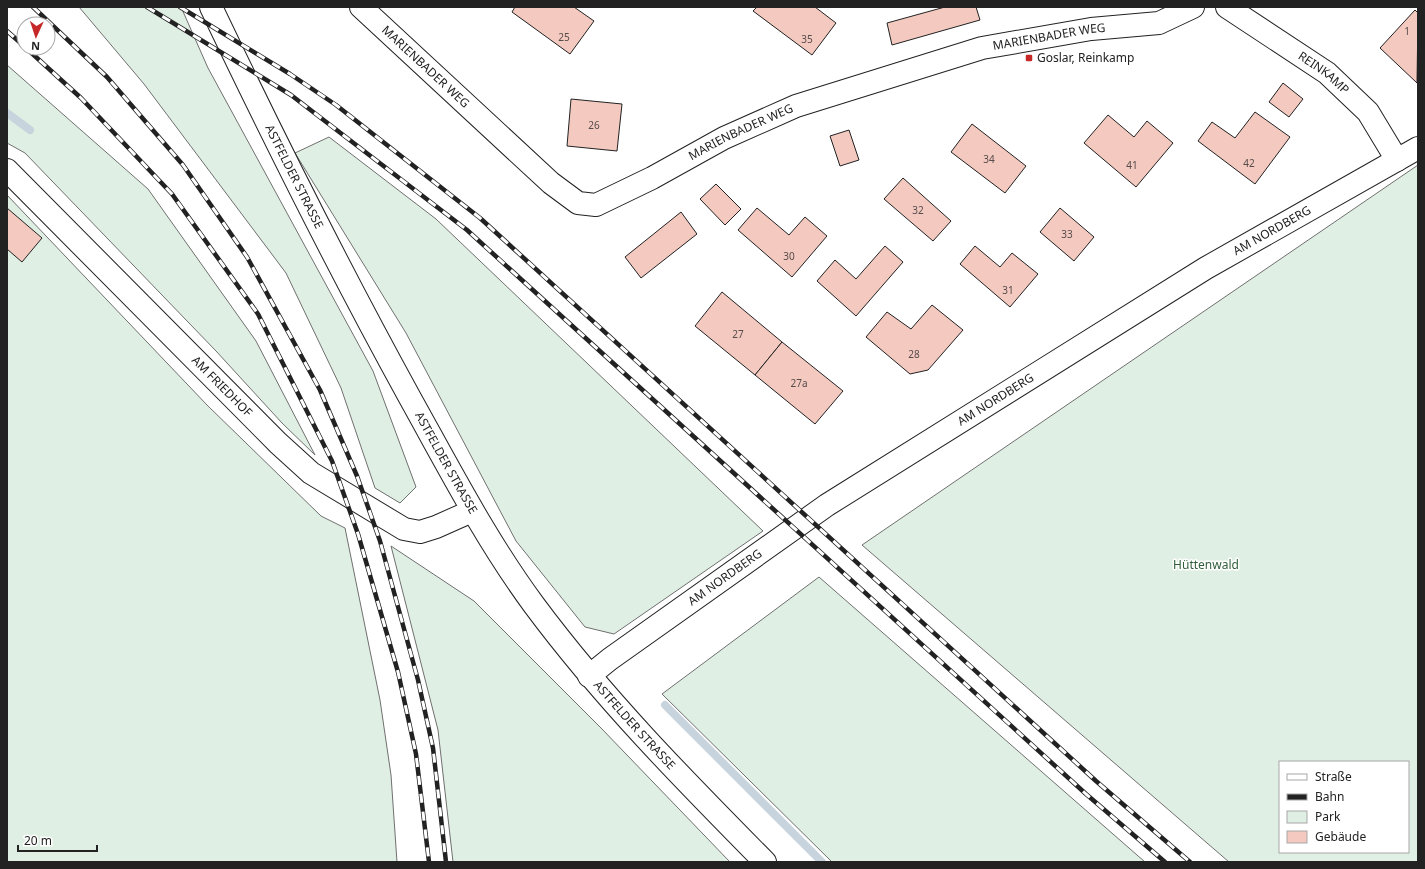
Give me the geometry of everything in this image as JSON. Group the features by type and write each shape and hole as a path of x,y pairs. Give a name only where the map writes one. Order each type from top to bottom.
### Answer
{"street":[{"name":"ASTFELDER STRASSE","path":"211,7 309,209 472,511 508,568 534,605 589,676 669,764 765,862"},
{"name":"MARIENBADER WEG","path":"361,7 551,183 578,203 596,204 652,178 724,138 796,106 982,48 1091,29 1159,23 1192,7"},
{"name":"REINKAMP","path":"1227,7 1327,73 1368,112 1397,160"},
{"name":"AM NORDBERG","path":"589,676 610,659 826,505 1206,268 1418,148"},
{"name":"AM FRIEDHOF","path":"7,170 278,443 312,473 404,529 420,532 436,527 472,511"}],"green space":[{"path":"79,7 181,7 208,68 373,371 416,487 400,503 375,488 341,388 286,273 144,84"},
{"path":"7,65 148,189 256,341 315,455 282,423 216,351 25,153 7,143"},
{"path":"329,137 436,219 763,531 614,634 585,627 516,541 406,333 295,153"},
{"name":"Hüttenwald","path":"1418,165 1418,862 1229,862 862,545"},
{"path":"7,195 207,405 321,516 345,528 380,700 391,775 397,862 7,862"},
{"path":"391,546 474,601 601,728 730,862 453,862 438,730"},
{"path":"819,577 1145,862 832,862 662,694"}],"building":[{"path":"515,7 574,7 594,21 570,54 512,12"},
{"path":"757,7 815,7 836,23 812,55 753,11"},
{"path":"945,7 976,7 980,20 892,45 887,23"},
{"path":"1415,10 1418,13 1417,83 1380,48"},
{"path":"1283,83 1303,99 1289,117 1269,102"},
{"path":"571,99 622,104 617,151 567,146"},
{"path":"1255,112 1290,137 1255,184 1198,141 1212,122 1235,138"},
{"path":"1108,115 1134,137 1147,121 1173,143 1136,187 1084,143"},
{"path":"972,124 1026,166 1005,193 951,152"},
{"path":"849,130 859,160 840,166 830,136"},
{"path":"903,178 951,221 933,241 884,199"},
{"path":"716,184 741,209 725,225 700,199"},
{"path":"7,208 42,238 22,262 7,249"},
{"path":"757,208 789,235 805,217 827,236 792,277 738,230"},
{"path":"1060,208 1094,237 1074,261 1040,232"},
{"path":"681,212 697,234 641,278 625,257"},
{"path":"885,246 903,262 856,316 817,281 835,260 856,279"},
{"path":"975,246 1000,267 1012,253 1038,274 1010,307 960,264"},
{"path":"722,292 782,342 755,375 695,326"},
{"path":"932,305 963,330 928,370 910,374 866,337 887,312 911,329"},
{"path":"782,342 843,391 815,424 755,375"}],"waterway":[{"path":"7,113 30,130"},
{"path":"665,705 822,862"}],"railway":[{"path":"33,7 107,77 183,165 247,257 320,390 357,476 380,541 418,680 433,748 446,862"},
{"path":"147,7 291,95 467,230 1086,794 1165,862"},
{"path":"180,7 290,74 336,105 480,218 1096,781 1190,862"},
{"path":"7,31 16,39"},
{"path":"35,56 81,98 172,194 258,314 332,461 358,534 398,672 416,754 429,862"}],"place":[{"name":"Goslar, Reinkamp","path":"1029,58"}]}
